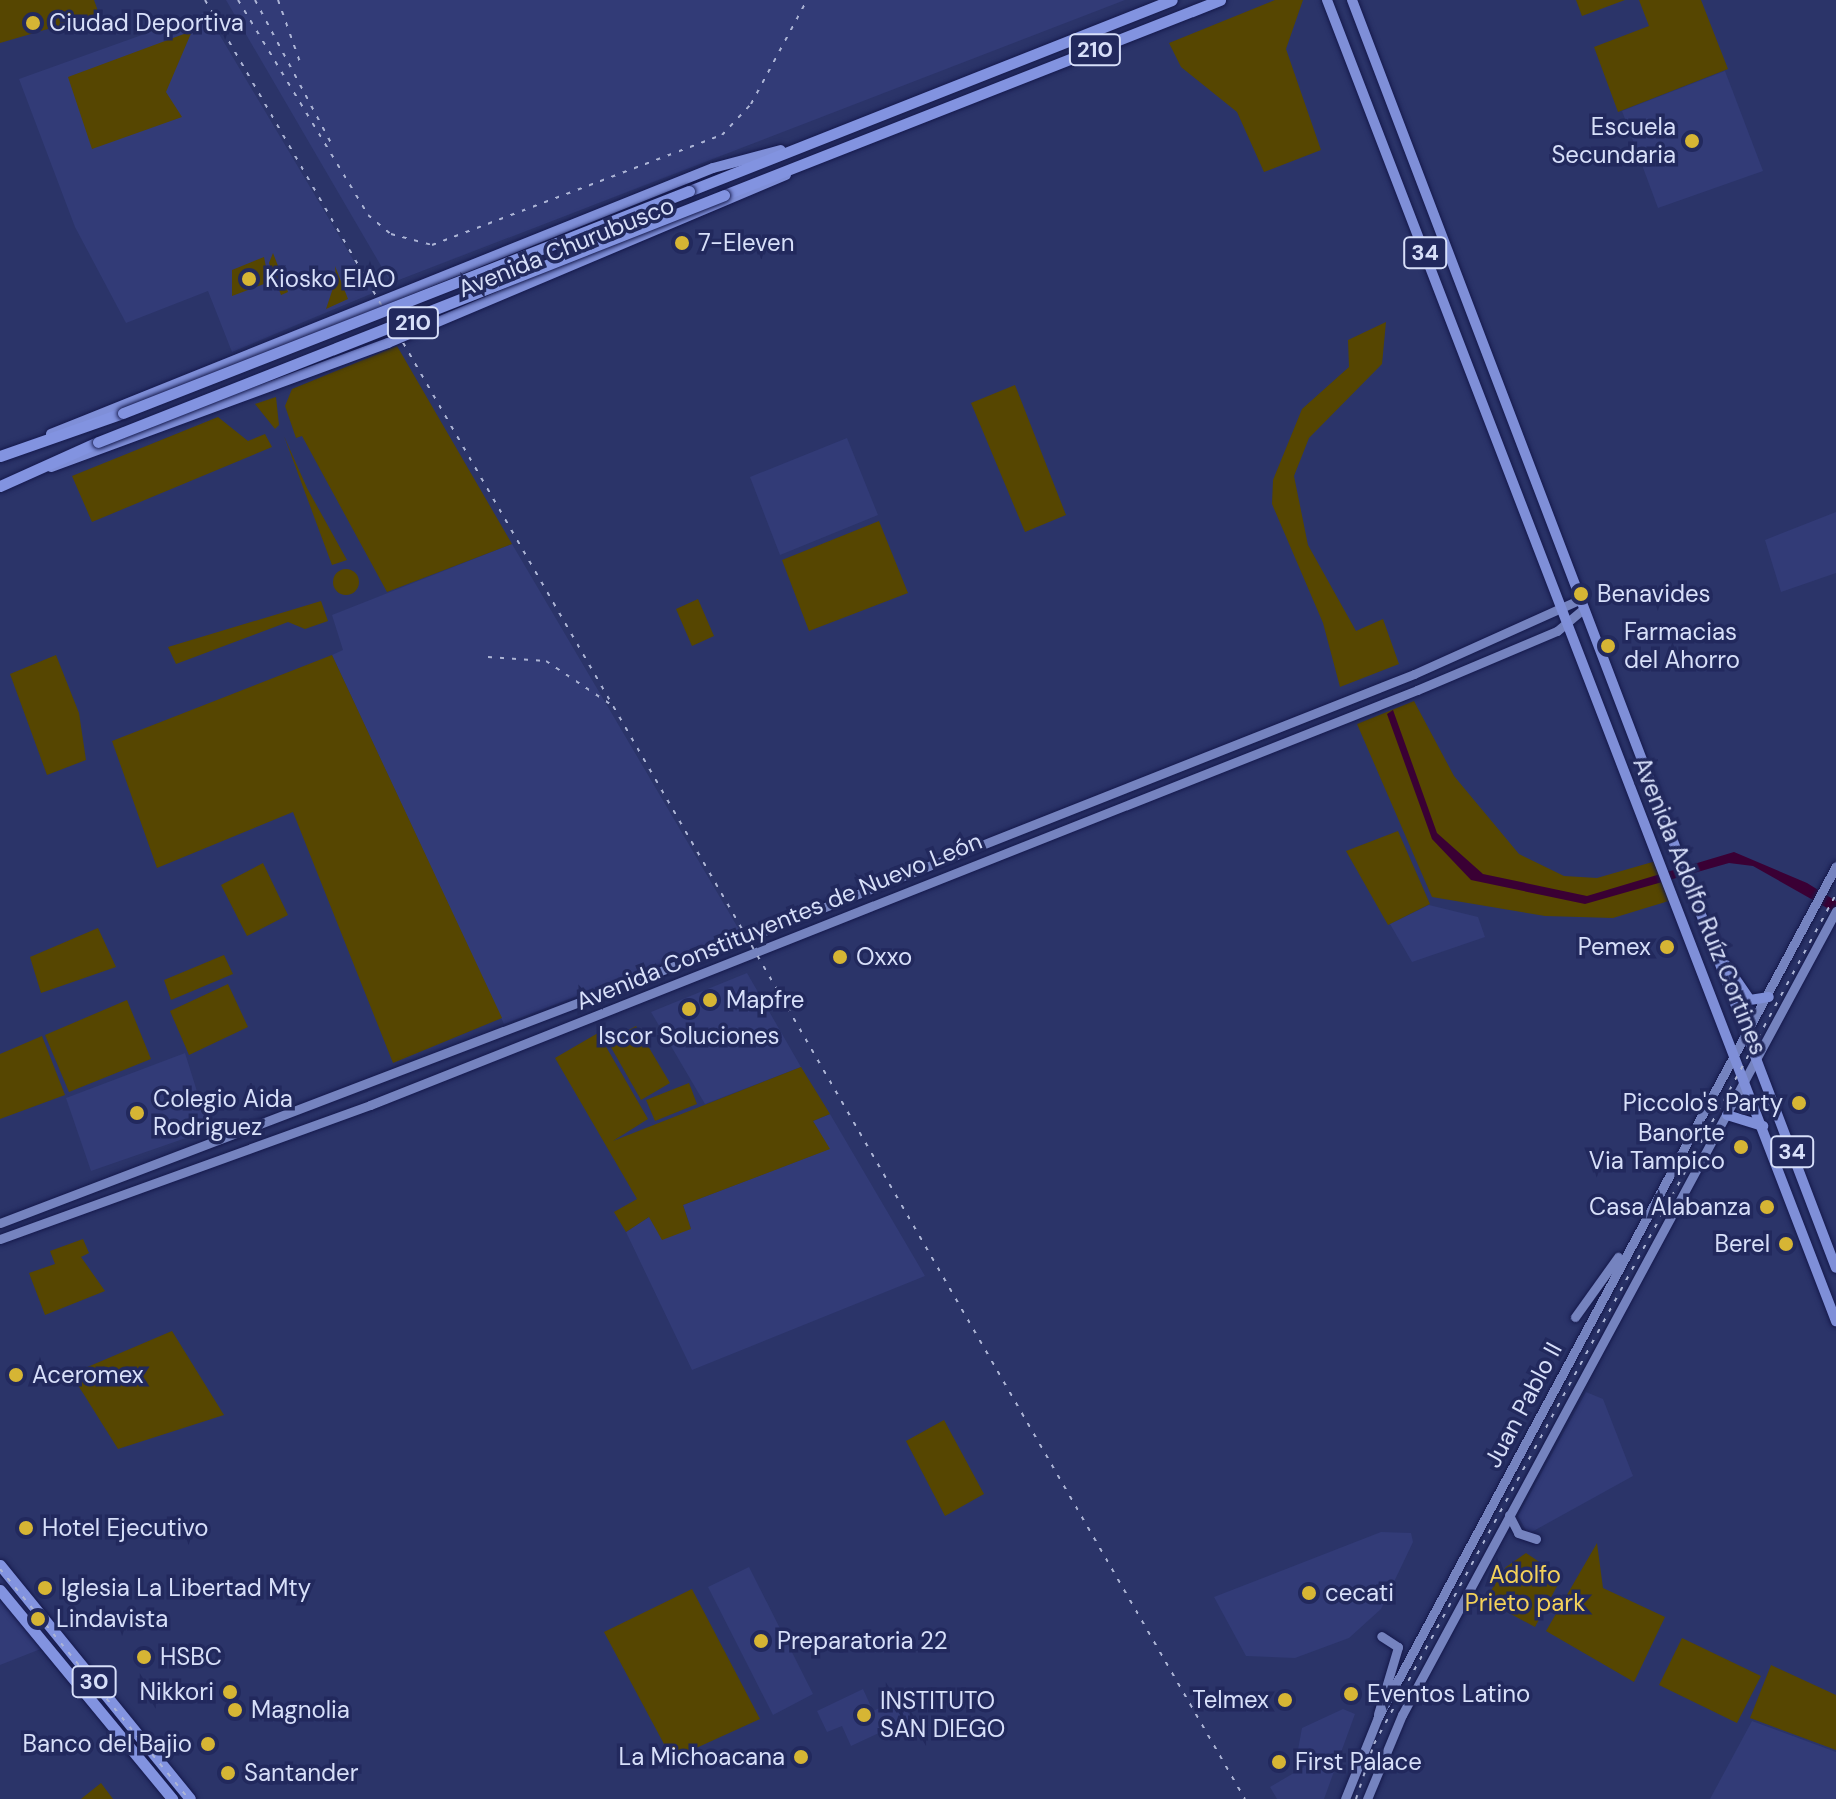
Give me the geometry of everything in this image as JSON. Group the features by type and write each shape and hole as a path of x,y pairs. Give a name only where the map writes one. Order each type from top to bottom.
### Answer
{"highway":[{"name":"Avenida Churubusco","path":"0,456 123,413 689,191 787,148 1172,0"},
{"name":"Avenida Churubusco","path":"0,486 98,442 724,195 796,170 1220,0"},
{"name":"30","path":"0,1565 190,1799"},
{"name":"30","path":"0,1590 172,1799"},
{"path":"21,1615 62,1642"},
{"path":"71,1653 93,1703 132,1728"},
{"path":"176,1781 183,1799"}],"main road":[{"name":"Avenida Adolfo Ruíz Cortines","path":"1327,0 1562,613 1747,1079 1836,1321"},
{"name":"Avenida Adolfo Ruíz Cortines","path":"1352,0 1836,1268"},
{"name":"Avenida Churubusco","path":"39,440 415,284 713,168 787,148"},
{"name":"Avenida Churubusco","path":"33,472 374,349 796,170"},
{"path":"415,284 438,301 433,325"},
{"path":"354,310 374,349"},
{"path":"315,325 336,340 332,364"},
{"path":"1567,625 1581,605"},
{"name":"Avenida Constituyentes de Nuevo León","path":"0,1223 185,1156 592,999 1581,605"},
{"name":"Avenida Constituyentes de Nuevo León","path":"0,1239 597,1014 1567,625"},
{"name":"Juan Pablo II","path":"1345,1799 1378,1717 1639,1229 1749,1035 1836,866"},
{"name":"Juan Pablo II","path":"1367,1799 1402,1715 1836,911"},
{"path":"1709,935 1744,994 1769,997"},
{"path":"592,999 597,1014"},
{"path":"1727,1115 1763,1126"},
{"path":"1673,1137 1695,1129"},
{"path":"170,1177 170,1165 185,1156"},
{"path":"139,1188 160,1176 161,1165"},
{"path":"1575,1317 1639,1229"},
{"path":"1509,1515 1518,1533 1536,1539"},
{"path":"1378,1717 1398,1647 1381,1636"}],"shaded area":[{"path":"226,0 1125,0 391,283"},
{"path":"206,12 373,293 232,352 208,291 126,323 75,227 19,79"},
{"name":"Escuela Secundaria","path":"1725,71 1763,171 1658,208 1622,111"},
{"path":"847,438 878,515 780,555 750,477"},
{"path":"1836,512 1836,573 1781,592 1765,540"},
{"path":"512,544 741,933 504,1024 332,655 343,650 332,615"},
{"path":"1393,710 1437,833 1483,874 1587,896 1734,852 1807,883 1836,901 1836,913 1753,866 1729,863 1585,904 1471,880 1432,839 1387,714"},
{"path":"1429,905 1478,917 1485,937 1412,962 1390,924"},
{"path":"747,973 801,1067 705,1104 651,1012"},
{"path":"185,1053 209,1130 91,1171 66,1098"},
{"path":"830,1114 925,1276 692,1370 626,1232 649,1217 691,1228 683,1205 829,1149 813,1121"},
{"path":"1586,1392 1603,1399 1633,1476 1528,1534 1518,1516"},
{"name":"cecati","path":"1381,1532 1411,1533 1413,1542 1381,1609 1349,1638 1295,1658 1246,1656 1214,1597"},
{"name":"Preparatoria 22","path":"749,1567 813,1694 773,1715 708,1587"},
{"path":"0,1575 56,1643 0,1665"},
{"name":"INSTITUTO SAN DIEGO","path":"863,1689 873,1711 901,1698 911,1718 851,1746 842,1726 827,1732 817,1711"},
{"path":"1343,1709 1355,1714 1324,1799 1277,1799 1270,1787 1304,1767 1297,1755 1302,1728"},
{"path":"1752,1721 1836,1752 1836,1799 1710,1799"}],"green space":[{"name":"Ciudad Deportiva","path":"0,0 94,0 99,14 0,43"},
{"path":"1275,0 1303,0 1286,49 1321,150 1264,172 1237,112 1181,67 1169,43"},
{"path":"1576,0 1625,0 1582,16"},
{"path":"1639,0 1701,0 1728,69 1618,112 1594,47 1649,26"},
{"path":"192,31 166,92 182,117 92,149 68,77"},
{"path":"273,253 288,292 281,295 269,263"},
{"path":"264,257 269,282 232,296 232,270"},
{"path":"335,266 348,299 326,309 336,279"},
{"path":"1386,322 1382,364 1309,438 1294,476 1308,545 1356,631 1383,619 1399,664 1340,687 1323,623 1272,504 1273,480 1302,409 1349,367 1348,340"},
{"path":"397,346 512,544 387,592 302,436 296,438 285,406 292,389"},
{"path":"1015,385 1066,515 1025,532 971,403"},
{"path":"276,397 279,425 275,429 255,404"},
{"path":"218,417 248,441 265,434 272,447 92,522 72,476"},
{"path":"284,436 307,488 347,560 332,565"},
{"path":"879,521 908,593 809,631 782,560"},
{"path":"346,569 355,573 359,582 355,591 346,595 337,591 333,582 337,573"},
{"path":"698,599 714,636 692,646 676,609"},
{"path":"321,601 328,621 305,629 288,622 176,664 168,647"},
{"path":"56,655 79,713 86,760 47,775 10,674"},
{"path":"332,655 502,1018 393,1063 293,812 157,868 112,741"},
{"path":"1414,701 1454,776 1519,854 1564,876 1597,878 1656,861 1672,900 1613,918 1545,916 1432,897 1357,724"},
{"path":"1398,831 1430,904 1388,925 1346,851"},
{"path":"263,863 288,915 247,936 221,885"},
{"path":"98,928 116,967 41,993 30,957"},
{"path":"224,955 233,974 171,1000 164,980"},
{"path":"228,984 248,1027 189,1055 170,1011"},
{"path":"127,1000 151,1059 69,1092 45,1035"},
{"path":"636,1026 670,1083 641,1100 608,1042"},
{"path":"598,1033 648,1119 613,1141 801,1067 830,1114 813,1121 830,1149 683,1205 691,1229 662,1240 649,1217 626,1232 614,1212 637,1199 555,1058"},
{"path":"42,1036 65,1095 0,1119 0,1054"},
{"path":"689,1083 697,1104 655,1121 646,1100"},
{"path":"83,1239 89,1253 81,1257 105,1291 45,1315 29,1273 55,1264 50,1251"},
{"path":"172,1331 224,1415 118,1449 71,1374"},
{"path":"944,1420 984,1494 945,1516 906,1441"},
{"path":"1597,1543 1603,1588 1665,1617 1634,1682 1546,1631"},
{"name":"Adolfo Prieto park","path":"1526,1553 1562,1577 1535,1627 1485,1600 1506,1567"},
{"path":"692,1589 760,1719 672,1759 604,1632"},
{"path":"1682,1638 1761,1676 1737,1723 1659,1685"},
{"path":"1771,1665 1836,1695 1836,1750 1750,1718"},
{"path":"101,1783 113,1799 81,1799"}],"railway":[{"path":"205,0 1245,1799"},
{"path":"238,0 368,215 391,234 432,245 722,135 751,104 807,0"},
{"path":"255,0 331,143"},
{"path":"278,0 301,65"},
{"path":"488,657 546,661 610,704"},
{"path":"1356,1799 1374,1744 1836,894"},
{"path":"0,1569 189,1799"}],"place":[{"name":"Ciudad Deportiva","path":"33,23"},
{"name":"Escuela Secundaria","path":"1692,141"},
{"name":"7-Eleven","path":"682,243"},
{"name":"Kiosko EIAO","path":"249,279"},
{"name":"Benavides","path":"1581,594"},
{"name":"Farmacias del Ahorro","path":"1608,646"},
{"name":"Pemex","path":"1667,947"},
{"name":"Oxxo","path":"840,957"},
{"name":"Mapfre","path":"710,1000"},
{"name":"Iscor Soluciones","path":"689,1009"},
{"name":"Piccolo's Party","path":"1799,1103"},
{"name":"Colegio Aida Rodriguez","path":"137,1113"},
{"name":"Banorte Via Tampico","path":"1741,1147"},
{"name":"Casa Alabanza","path":"1767,1207"},
{"name":"Berel","path":"1786,1244"},
{"name":"Aceromex","path":"16,1375"},
{"name":"Hotel Ejecutivo","path":"26,1528"},
{"name":"Iglesia La Libertad Mty","path":"45,1588"},
{"name":"cecati","path":"1309,1593"},
{"name":"Lindavista","path":"38,1619"},
{"name":"Preparatoria 22","path":"761,1641"},
{"name":"HSBC","path":"144,1657"},
{"name":"Nikkori","path":"230,1692"},
{"name":"Eventos Latino","path":"1351,1694"},
{"name":"Telmex","path":"1285,1700"},
{"name":"Magnolia","path":"235,1710"},
{"name":"INSTITUTO SAN DIEGO","path":"864,1715"},
{"name":"Banco del Bajio","path":"208,1744"},
{"name":"La Michoacana","path":"801,1757"},
{"name":"First Palace","path":"1279,1762"},
{"name":"Santander","path":"228,1773"}]}
